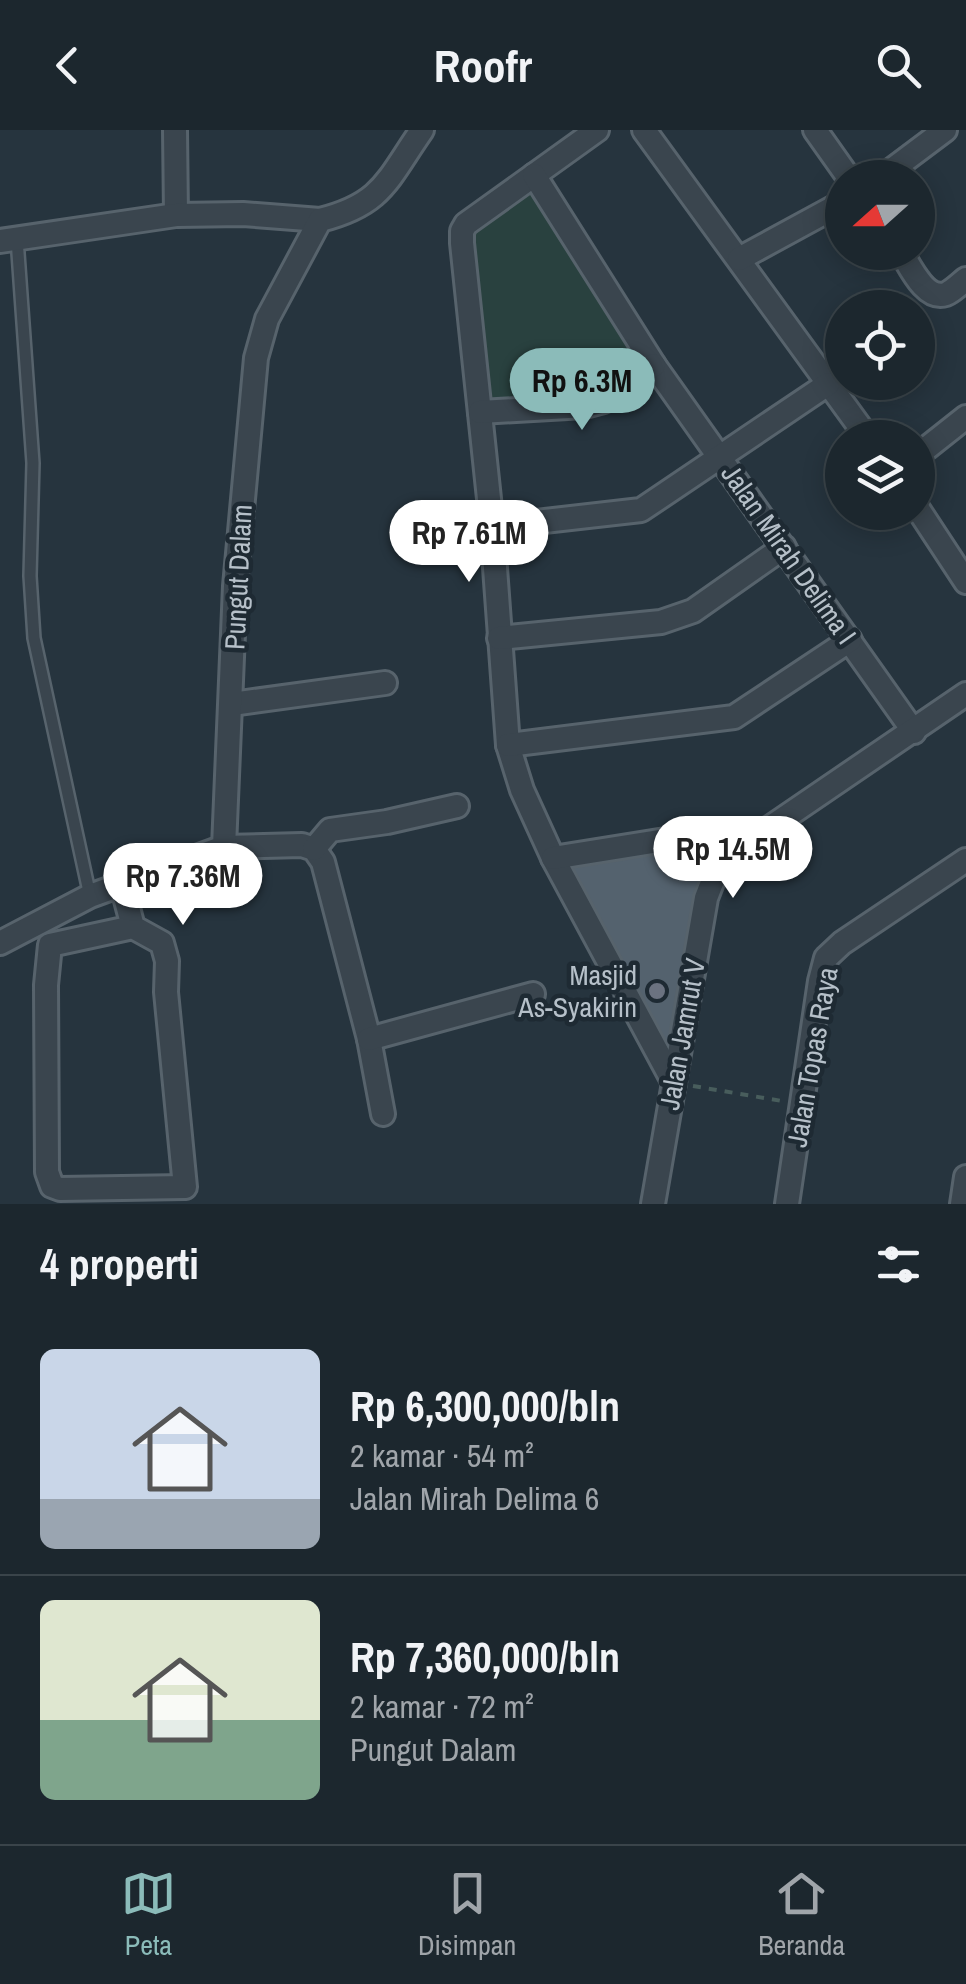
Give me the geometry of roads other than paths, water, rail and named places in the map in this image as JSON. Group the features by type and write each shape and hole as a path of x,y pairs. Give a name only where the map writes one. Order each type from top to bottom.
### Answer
{"street":[{"path":"175,130 176,215"},
{"path":"8,240 176,215 242,214 320,220 350,213 369,203 422,130"},
{"path":"597,130 466,224 462,231 492,527 508,746 522,790 553,858 674,1083"},
{"path":"644,130 825,380"},
{"path":"815,130 836,160"},
{"path":"905,160 946,130"},
{"name":"Jalan Mirah Delima I","path":"534,175 654,365 914,732"},
{"path":"739,259 825,211"},
{"name":"Pungut Dalam","path":"224,847 236,586 256,358 267,319 320,220"},
{"path":"914,270 926,288 936,294 946,294 966,279"},
{"path":"480,412 585,406 604,401 654,365"},
{"path":"492,527 641,510 825,386"},
{"path":"935,442 966,417"},
{"path":"931,530 966,582"},
{"path":"499,638 682,617 784,548"},
{"path":"508,746 734,717 850,640"},
{"path":"232,704 385,683"},
{"name":"Jalan Jamrut V","path":"653,1204 706,898 713,880 749,842 966,694"},
{"path":"314,849 330,830 458,806"},
{"path":"553,858 684,837 706,840 731,857"},
{"path":"0,943 90,896 224,847 302,845 314,849 323,862 369,1040 383,1114"},
{"name":"Jalan Topas Raya","path":"787,1204 813,1020 826,958 842,943 966,860"},
{"path":"122,884 133,927 162,943 167,961 166,992 185,1187 52,1186 46,1172 46,985 50,945 133,927"},
{"path":"369,1040 532,994"},
{"path":"962,1204 966,1178"}],"lane":[{"path":"8,240 32,463 30,576 34,638 90,896"}],"place":[{"name":"Masjid As-Syakirin","path":"657,991"}]}
